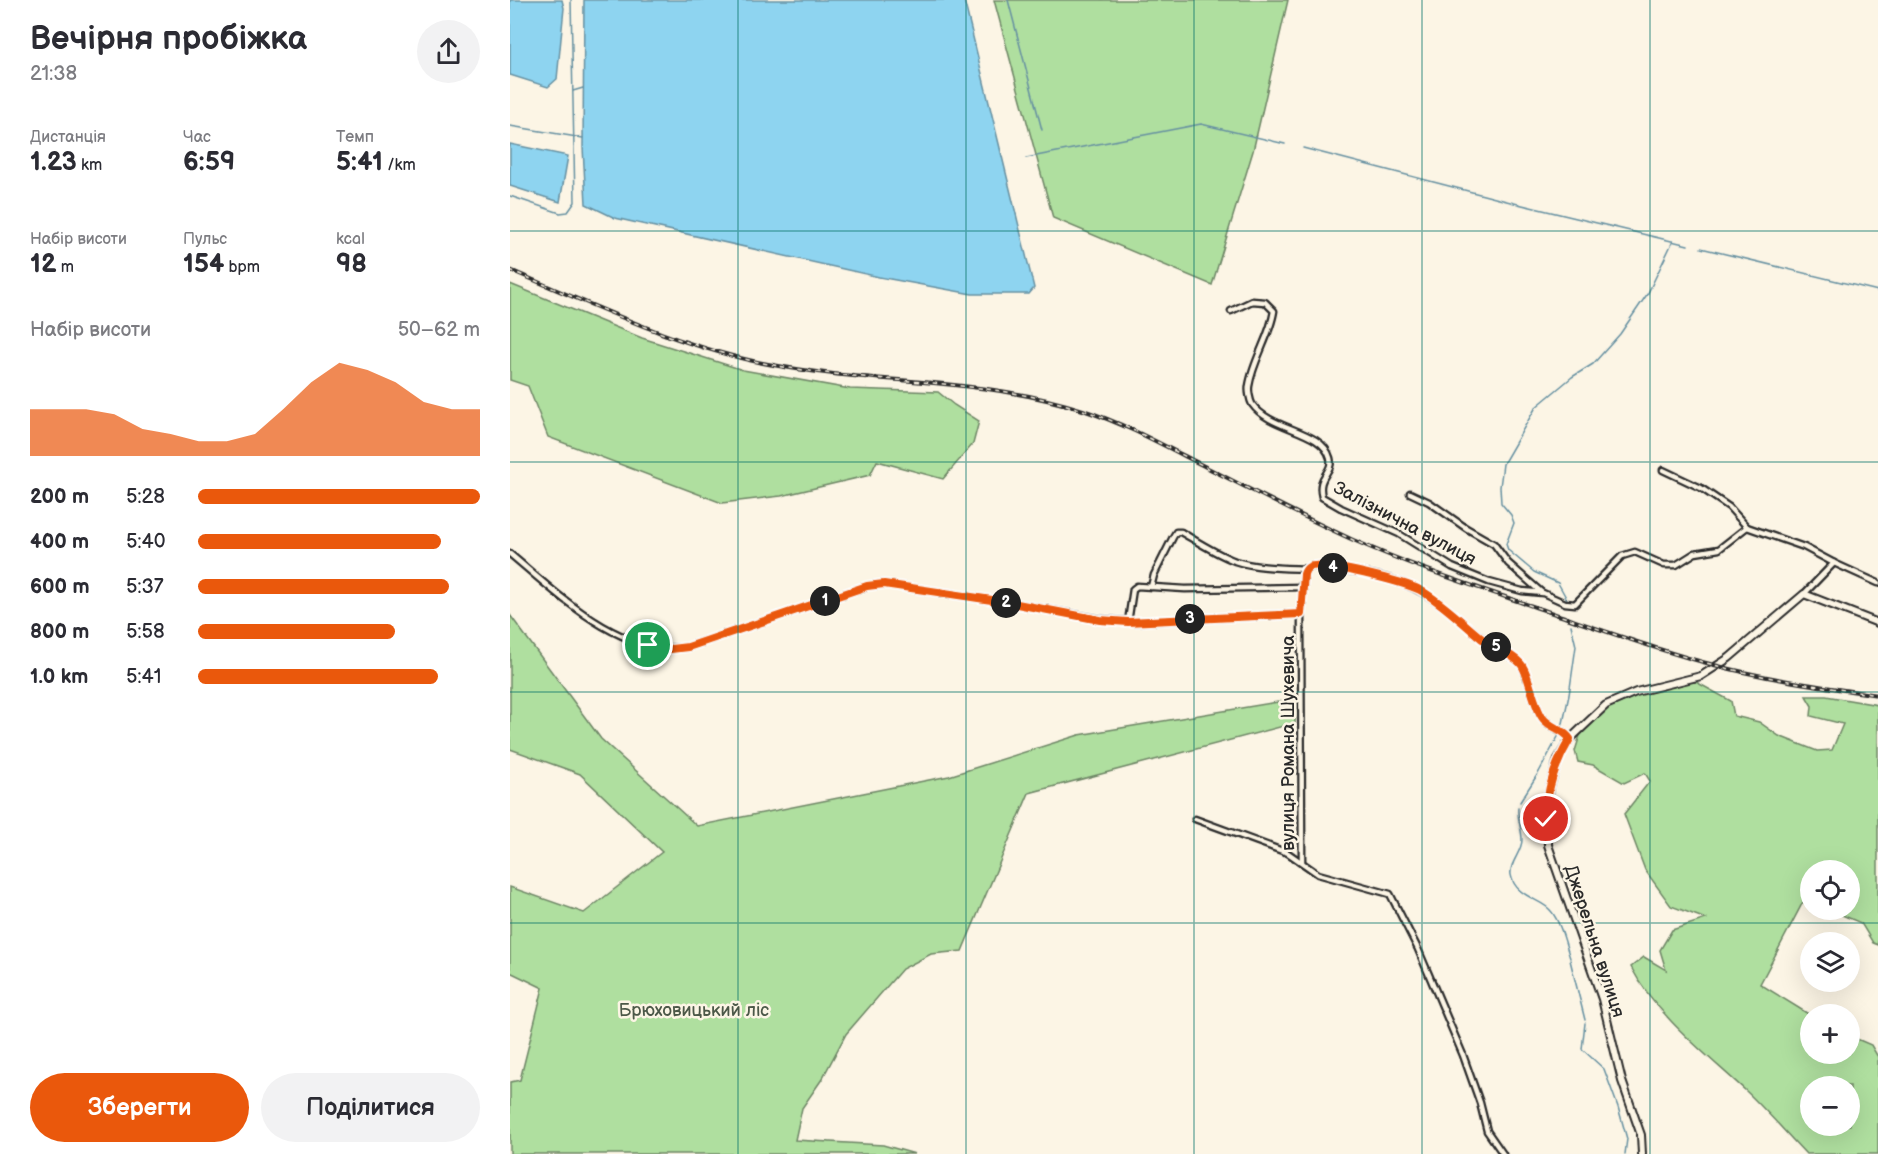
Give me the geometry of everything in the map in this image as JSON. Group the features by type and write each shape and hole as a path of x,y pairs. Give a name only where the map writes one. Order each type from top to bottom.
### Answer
{"street":[{"name":"Залізнична вулиця","path":"1231,311 1252,301 1265,302 1274,311 1272,323 1248,387 1251,402 1269,420 1308,436 1323,445 1330,459 1330,467 1319,486 1322,497 1399,534 1452,567 1490,582 1522,591 1543,593"},
{"path":"1663,470 1710,494 1729,507 1747,527 1804,547 1878,582"},
{"name":"Залізнична вулиця","path":"1410,493 1430,502 1466,528 1494,544 1508,563 1543,593 1565,603 1575,603 1622,556 1628,553 1635,552 1664,565 1676,565 1695,553 1719,549 1747,527"},
{"path":"1151,587 1158,565 1176,532 1235,561 1246,564 1306,569 1316,566 1347,570 1400,582 1421,591 1482,639 1519,662 1524,668 1540,716 1546,723 1568,736"},
{"path":"510,555 601,625 648,645 671,649 688,647 867,586 884,584 1012,603 1100,620 1128,622 1301,614"},
{"name":"Джерельна вулиця","path":"1642,1154 1641,1135 1622,1081 1602,999 1548,844 1546,810 1558,759 1568,736 1611,702 1636,692 1701,676 1729,658 1804,594 1834,563"},
{"name":"вулиця Романа Шухевича","path":"1306,569 1301,614 1302,862 1318,874 1390,894 1413,938 1463,1055 1487,1131 1503,1154"},
{"path":"1128,622 1133,589 1137,586 1224,589 1303,587"},
{"path":"1804,594 1878,623"},
{"path":"1195,819 1281,850 1302,862"}],"green space":[{"path":"994,0 1288,0 1253,151 1212,285 1053,218"},
{"path":"510,284 642,338 743,370 850,389 938,392 979,421 973,444 943,479 877,461 870,475 781,496 722,503 548,437 528,386 510,380"},
{"name":"Брюховицький ліс","path":"510,615 601,739 697,826 949,776 1079,735 1296,699 1295,723 1029,793 962,951 931,954 902,969 846,1034 822,1079 802,1108 795,1140 883,1145 915,1154 510,1154 510,1082 520,1080 543,988 510,972 510,887 584,913 662,852 580,774 510,749"},
{"path":"1696,682 1731,701 1734,716 1759,722 1779,736 1817,751 1832,750 1843,724 1811,716 1812,706 1806,696 1826,696 1878,705 1878,945 1873,943 1861,923 1854,920 1860,920 1860,860 1800,860 1800,908 1760,984 1800,1009 1800,1064 1860,1064 1860,1040 1871,1045 1878,1057 1878,1154 1806,1154 1754,1099 1668,1018 1641,985 1631,967 1644,957 1666,970 1660,950 1672,930 1706,919 1671,906 1645,870 1624,814 1650,781 1645,773 1624,783 1593,765 1578,762 1575,751 1582,729 1610,702 1672,684"}],"water":[{"path":"510,0 562,0 564,8 557,79 548,87 510,75"},
{"path":"584,0 964,0 1034,288 1029,294 972,294 879,277 615,218 586,204 583,147"},
{"path":"510,144 568,156 560,202 510,186"}],"waterway":[{"path":"510,196 560,213 568,212 575,202 571,0"},
{"path":"1008,0 1042,130"},
{"path":"573,91 583,88"},
{"path":"1026,158 1201,124 1285,144"},
{"path":"510,126 583,138"},
{"path":"1303,148 1688,245"},
{"path":"1568,601 1558,583 1534,572 1508,550 1506,544 1514,523 1511,515 1501,503 1500,487 1503,464 1536,407 1572,377 1593,364 1620,334 1648,293 1673,241"},
{"path":"1701,248 1878,291"},
{"path":"1562,728 1576,646 1571,625"},
{"path":"1520,802 1560,733"},
{"path":"1518,808 1522,840 1511,871 1513,882 1523,893 1542,903 1551,911 1560,927 1570,958"},
{"path":"1570,960 1585,1020"},
{"path":"1585,1023 1582,1049 1604,1069 1627,1139 1625,1154"}],"railway":[{"path":"510,270 637,324 735,357 808,371 967,386 1045,399 1083,410 1144,435 1351,539 1442,575 1691,659 1775,679 1878,695"}],"route":[{"path":"648,645 671,649 688,647 867,586 884,584 1012,603 1100,620 1135,622 1301,614 1306,569 1316,566 1347,570 1393,580 1421,591 1482,639 1519,662 1524,668 1540,716 1546,723 1566,733 1570,739 1558,759 1550,787 1546,819"}]}
